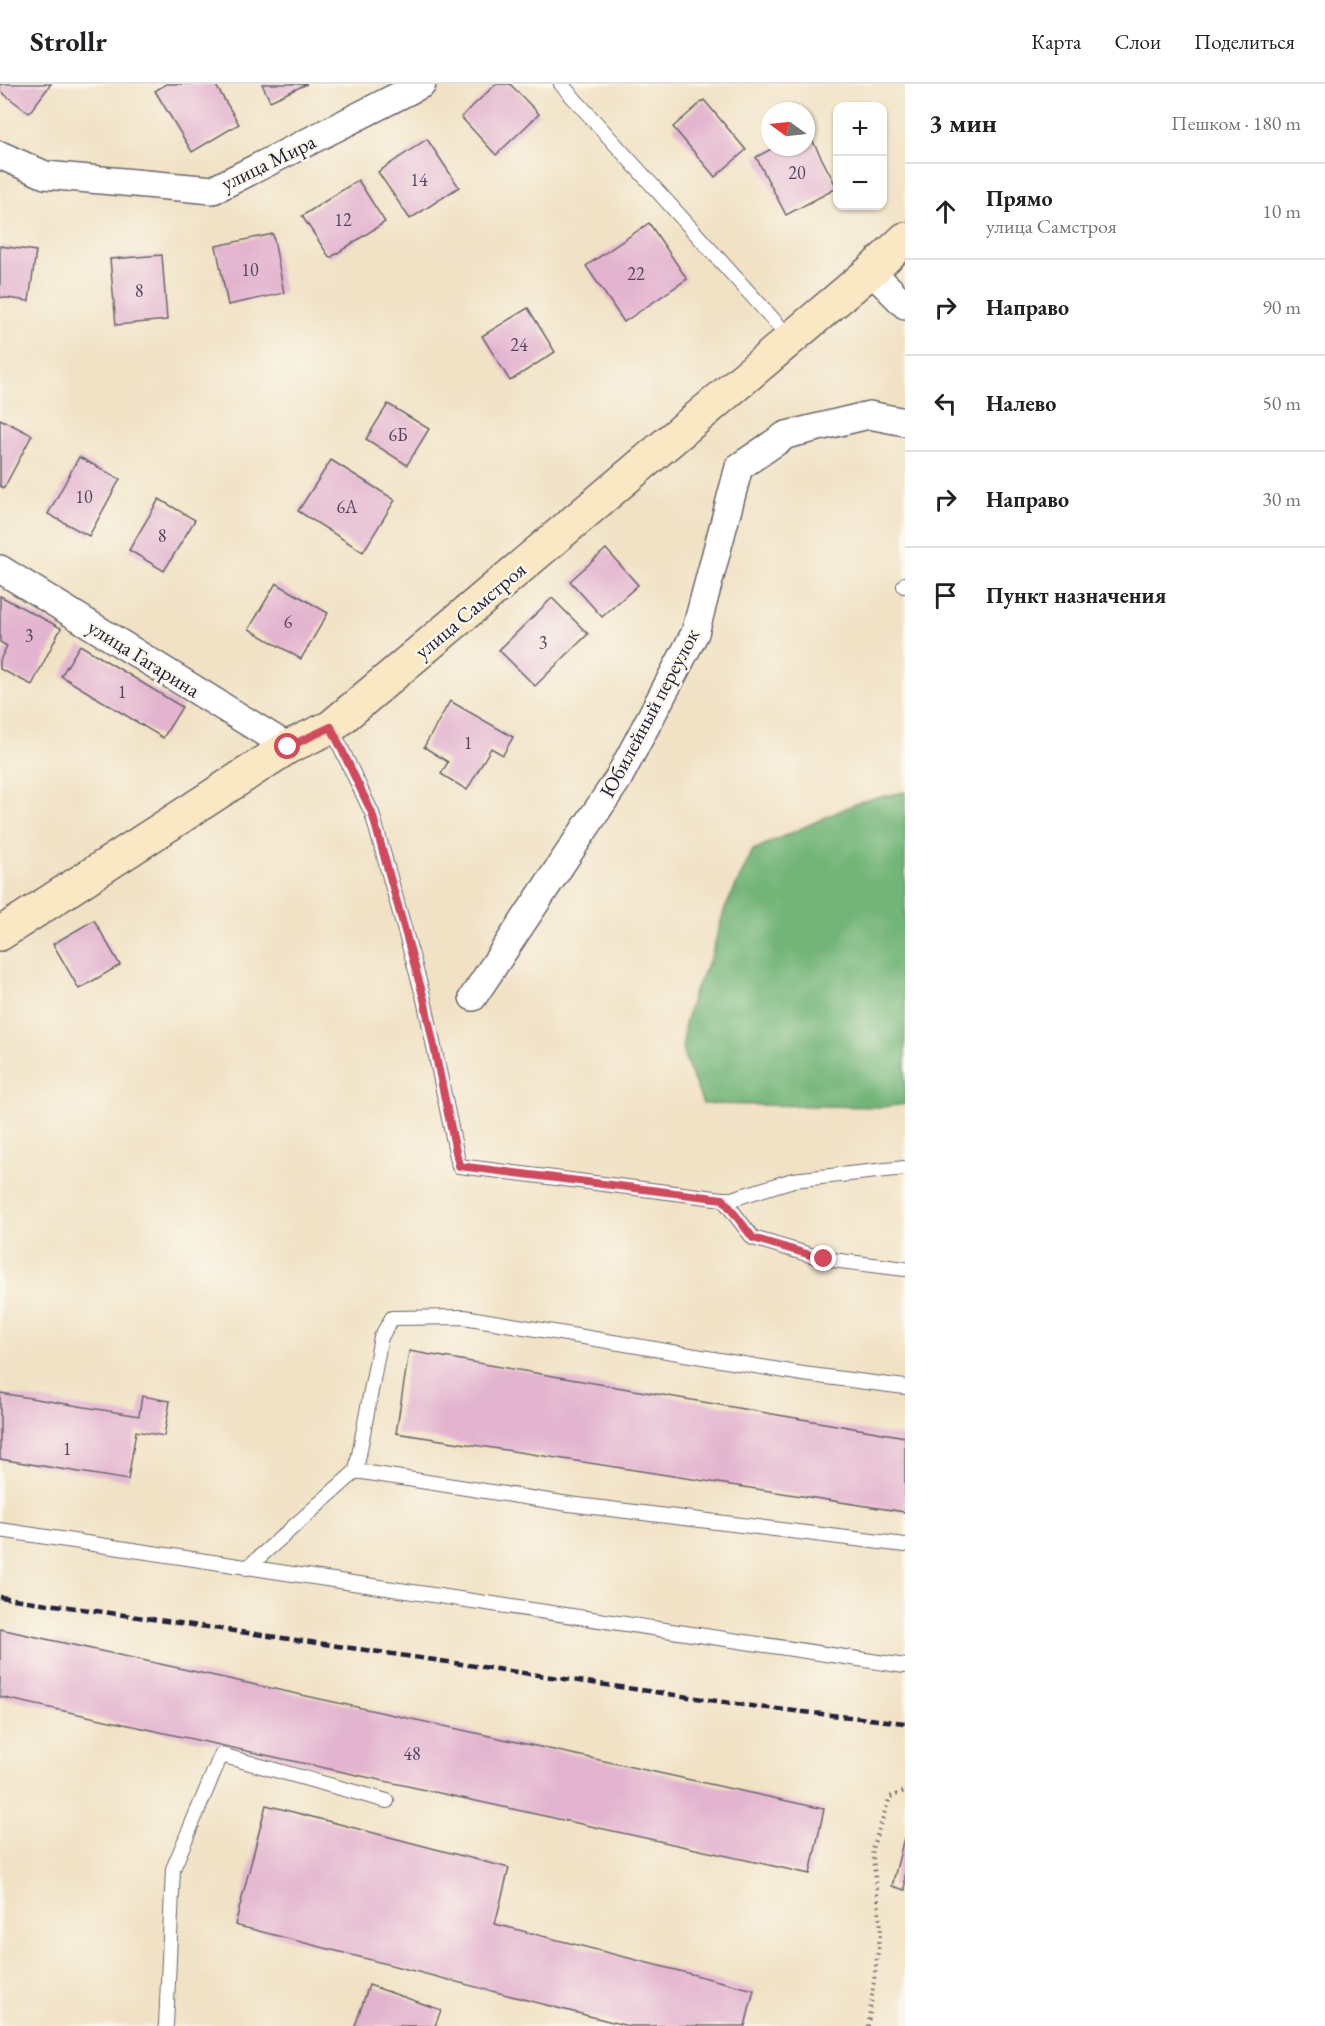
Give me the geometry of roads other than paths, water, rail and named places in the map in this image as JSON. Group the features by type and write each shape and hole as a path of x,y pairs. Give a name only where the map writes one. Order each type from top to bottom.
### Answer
{"street":[{"name":"улица Мира","path":"0,155 45,175 213,190 422,84"},
{"name":"улица Самстроя","path":"0,934 288,747 331,727 871,271 905,238"},
{"path":"871,271 905,305"},
{"name":"Юбилейный переулок","path":"473,997 618,780 695,633 739,467 786,435 869,415 905,422"},
{"name":"улица Гагарина","path":"0,569 288,747"}],"lane":[{"path":"561,84 790,338"},
{"name":"улица Мира","path":"0,172 32,169"},
{"path":"331,727 372,813 424,999 459,1166 723,1199 793,1180 905,1168"},
{"path":"723,1199 753,1238 824,1259 905,1269"},
{"path":"247,1568 357,1471 381,1336 392,1317 464,1317 803,1374 905,1387"},
{"path":"357,1471 569,1504 905,1545"},
{"path":"0,1530 905,1666"},
{"path":"166,2026 173,1869 220,1755 387,1801"}],"railway":[{"path":"0,1597 758,1707 905,1723"}]}
